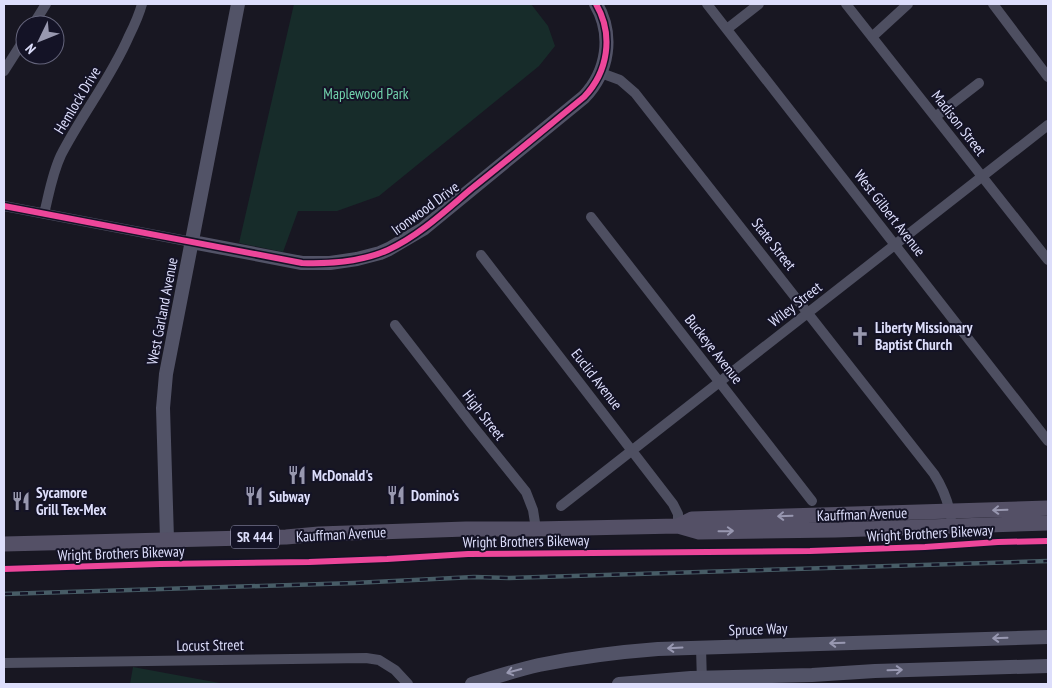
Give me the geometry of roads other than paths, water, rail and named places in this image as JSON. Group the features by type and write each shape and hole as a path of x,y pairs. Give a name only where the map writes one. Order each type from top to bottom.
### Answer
{"main road":[{"name":"Kauffman Avenue","path":"4,544 286,537 319,534 466,529 536,530 678,526 699,532 835,530 1048,508"},
{"name":"Kauffman Avenue","path":"951,518 1048,523"}],"street":[{"path":"39,15 46,4"},
{"name":"Hemlock Drive","path":"44,214 52,181 61,157 123,51 142,4"},
{"name":"West Garland Avenue","path":"167,539 163,408 166,374 238,4"},
{"name":"Ironwood Drive","path":"4,206 302,262 330,263 357,260 389,249 423,229 589,92 601,73 606,53 606,38 602,16 596,4"},
{"name":"West Gilbert Avenue","path":"707,4 1048,442"},
{"path":"727,29 759,4"},
{"name":"Madison Street","path":"846,4 1048,260"},
{"path":"872,37 908,4"},
{"path":"993,4 1048,77"},
{"path":"4,71 15,54"},
{"name":"State Street","path":"601,73 620,80 635,93 934,474 946,495 951,518"},
{"path":"934,117 979,83"},
{"name":"Wiley Street","path":"561,506 1048,125"},
{"name":"Buckeye Avenue","path":"591,217 812,501"},
{"name":"Euclid Avenue","path":"481,255 673,504 678,514 678,526"},
{"name":"High Street","path":"395,325 472,426 526,492 533,510 536,530"},
{"name":"Spruce Way","path":"472,684 540,665 609,653 701,647 1048,636"},
{"path":"701,647 702,681"},
{"name":"Locust Street","path":"4,663 366,658 379,660 388,665 396,670 408,684"},
{"path":"619,684 875,671 1048,666"}],"railway":[{"path":"4,594 354,583 474,577 509,578 1048,561"}],"place":[{"name":"Liberty Missionary Baptist Church","path":"860,336"},
{"name":"McDonald's","path":"297,475"},
{"name":"Domino's","path":"396,495"},
{"name":"Subway","path":"254,496"},
{"name":"Sycamore Grill Tex-Mex","path":"21,501"}],"park label":[{"name":"Maplewood Park","path":"366,93"}]}
